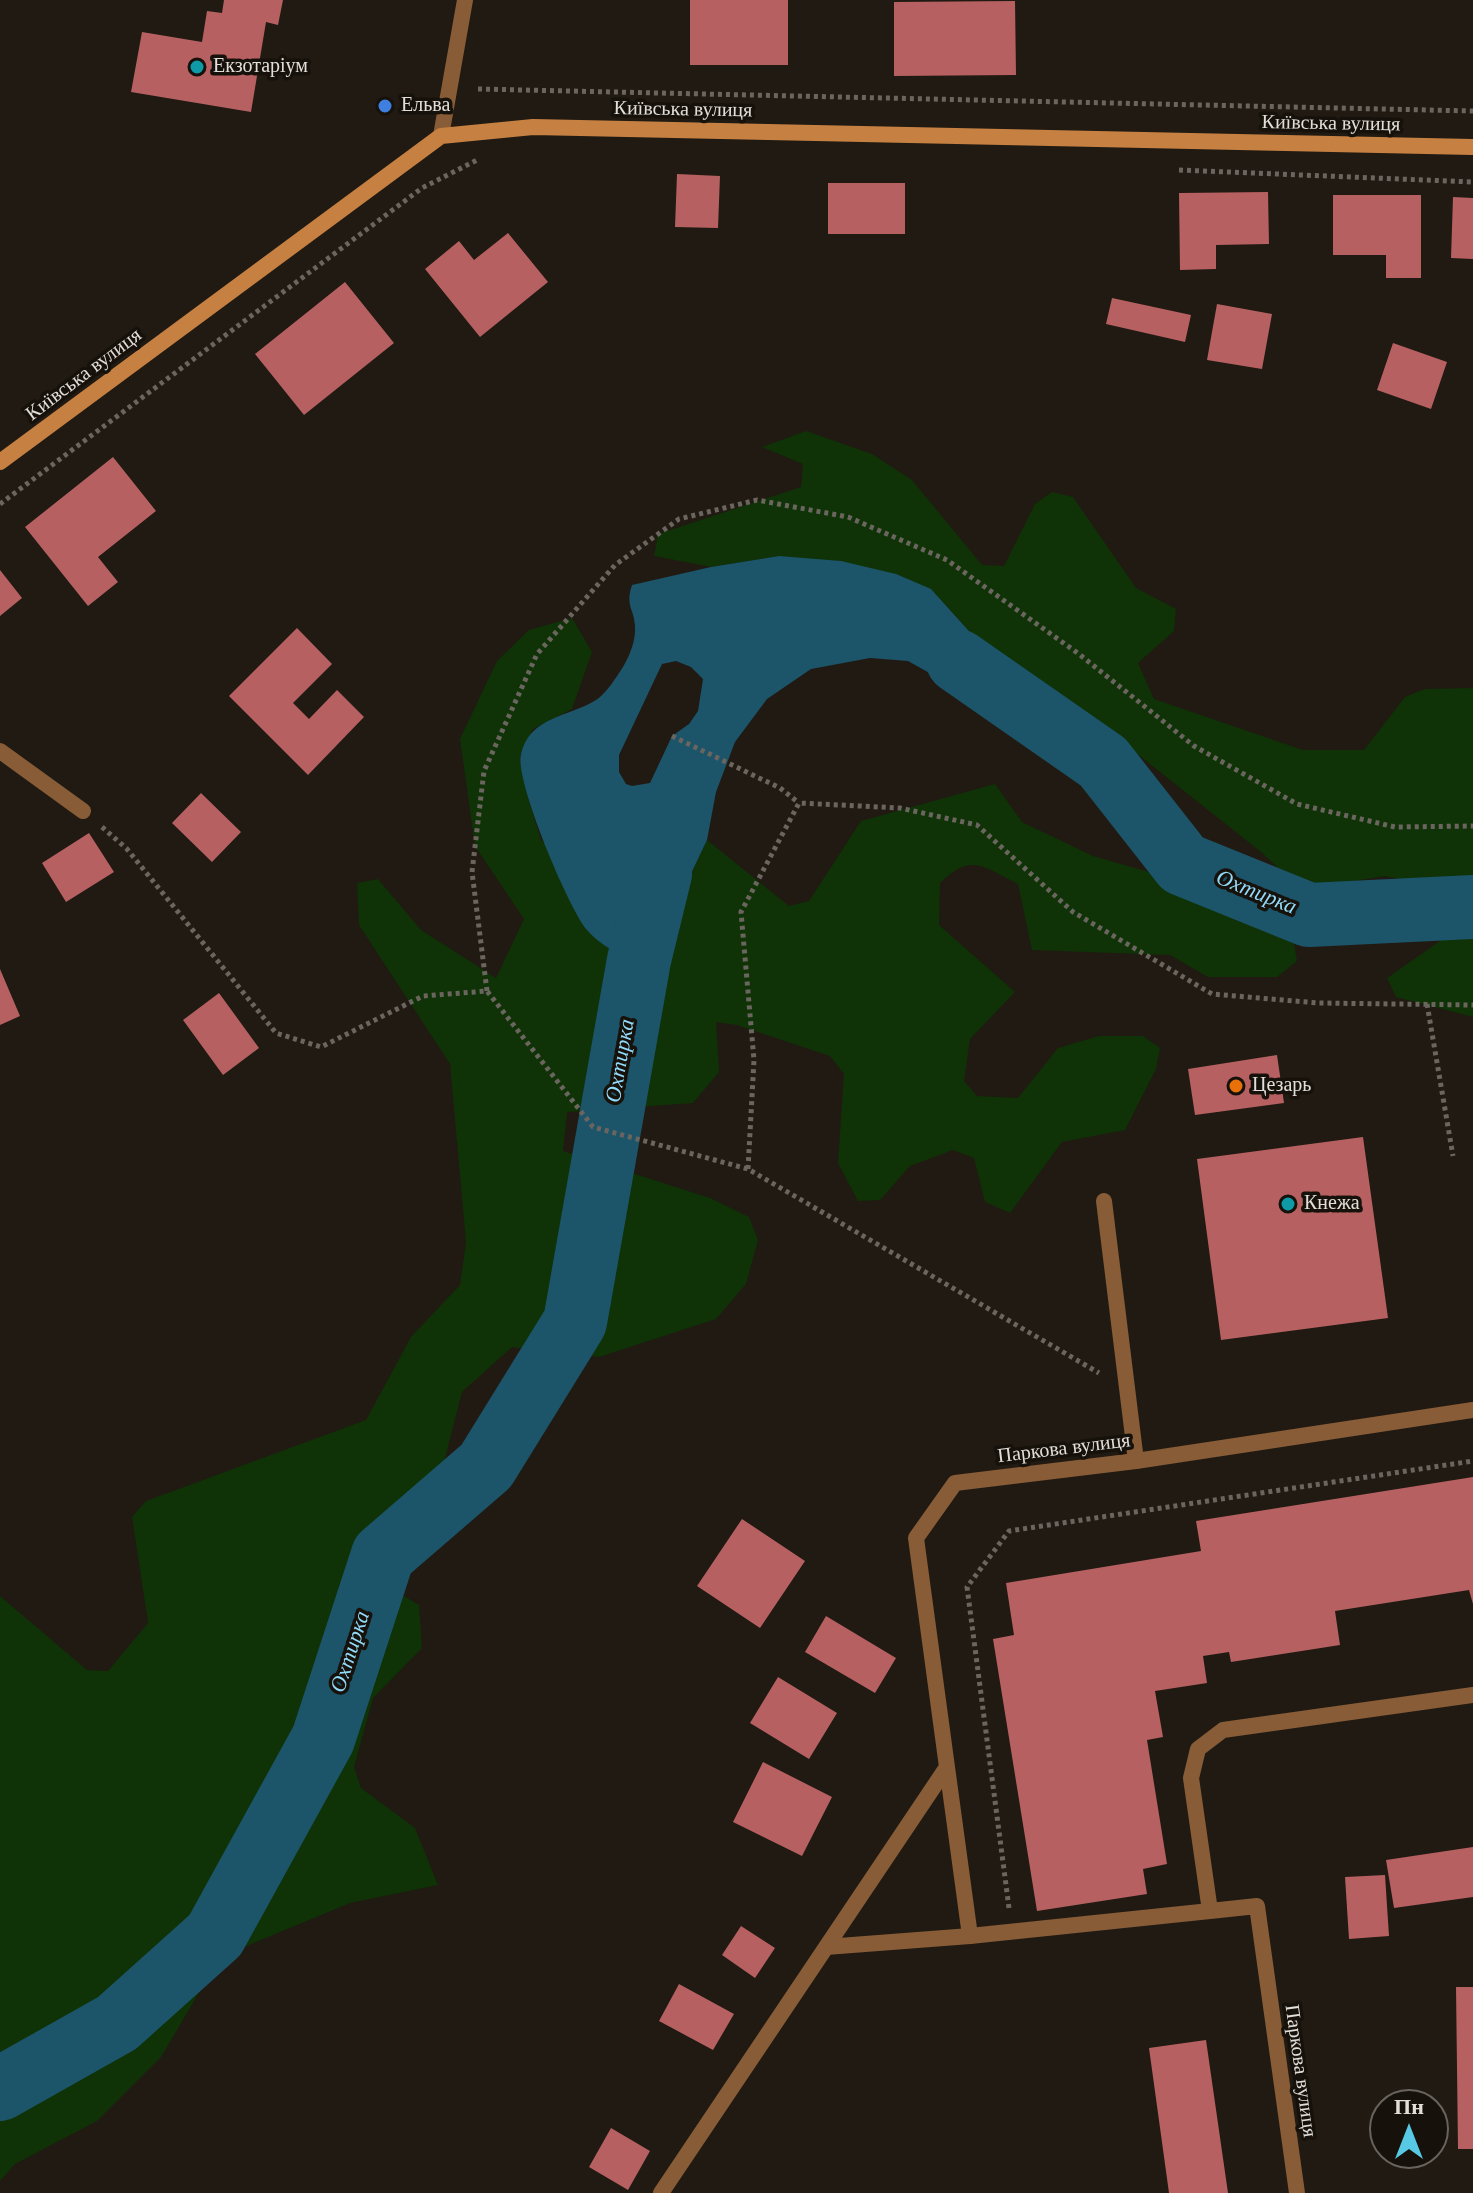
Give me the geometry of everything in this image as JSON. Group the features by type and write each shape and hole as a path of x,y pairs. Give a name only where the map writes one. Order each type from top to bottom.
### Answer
{"main road":[{"name":"Київська вулиця","path":"0,462 441,136 533,127 1473,147"}],"street":[{"path":"441,136 465,0"},
{"path":"0,751 83,811"},
{"path":"1104,1201 1136,1461"},
{"name":"Паркова вулиця","path":"970,1936 916,1538 955,1483 1136,1461 1473,1410"},
{"path":"1210,1911 1191,1778 1198,1749 1223,1730 1473,1695"},
{"path":"661,2193 947,1767"},
{"name":"Паркова вулиця","path":"826,1947 970,1936 1257,1906 1297,2193"}],"path":[{"path":"478,89 1473,111"},
{"path":"0,504 422,188 479,159 494,157"},
{"path":"1173,170 1473,182"},
{"path":"1127,1389 748,1169 593,1127 487,991 472,872 484,771 537,654 615,565 679,519 757,500 848,517 947,560 1079,654 1194,746 1297,804 1395,827 1473,826"},
{"path":"672,736 780,788 799,803 900,808 977,825 1073,912 1212,994 1318,1003 1473,1005"},
{"path":"748,1169 754,1060 741,912 799,803"},
{"path":"83,811 127,849 276,1033 321,1047 423,996 487,991"},
{"path":"1427,1004 1453,1156"},
{"path":"1012,1932 967,1587 1009,1531 1473,1461"}],"green space":[{"path":"806,431 872,454 912,480 982,565 1004,566 1035,504 1052,492 1073,497 1136,588 1176,609 1174,631 1138,663 1154,699 1303,750 1364,750 1405,697 1425,689 1473,688 1473,893 1385,876 1341,883 1302,900 1290,919 1297,961 1277,977 1208,977 1170,955 1032,950 1018,884 978,866 970,865 951,873 940,883 939,925 1015,992 970,1039 964,1081 977,1096 1018,1098 1058,1048 1099,1036 1143,1036 1160,1048 1156,1069 1125,1130 1062,1142 1010,1213 985,1202 974,1158 953,1150 910,1166 880,1200 858,1201 838,1163 844,1074 830,1056 737,1025 716,1022 719,1072 693,1103 567,1112 563,1151 710,1198 749,1217 758,1240 746,1284 716,1319 599,1357 512,1347 462,1392 441,1474 370,1530 365,1573 419,1605 422,1648 373,1698 354,1767 361,1788 415,1828 438,1885 350,1903 220,1957 161,2057 97,2121 15,2164 0,2181 0,1596 87,1670 108,1671 148,1623 132,1517 146,1501 366,1420 411,1337 460,1285 466,1242 450,1064 359,925 357,883 378,879 421,930 496,978 524,919 475,846 460,739 497,661 529,630 572,618 592,652 572,709 533,729 520,756 528,798 541,840 658,943 707,840 789,906 809,901 861,821 995,784 1022,822 1093,856 1271,907 1277,867 1261,852 1073,703 995,660 931,589 779,556 711,567 654,556 658,534 801,487 803,464 762,447"},
{"path":"1473,918 1473,1017 1396,997 1387,978"}],"water":[{"path":"779,556 841,561 896,574 931,589 995,660 1030,714 951,685 908,661 870,658 811,669 767,699 735,742 716,792 707,840 658,943 639,960 604,945 592,936 579,917 556,872 534,816 521,768 521,754 533,732 552,719 596,700 623,667 635,637 629,598 632,585","holes":["676,661 691,667 703,679 698,711 689,724 672,736 650,783 626,784 619,772 619,755 662,664"]}],"building":[{"name":"Екзотаріум","path":"224,0 283,0 278,25 266,22 251,112 131,92 142,32 202,42 207,11 222,13"},
{"path":"690,0 788,0 788,65 690,65"},
{"path":"1015,1 1016,75 894,76 894,2"},
{"path":"677,174 720,176 718,228 675,227"},
{"path":"828,183 905,183 905,234 828,234"},
{"path":"1268,192 1269,244 1216,245 1216,269 1180,270 1179,193"},
{"path":"1333,195 1421,195 1421,278 1386,278 1386,255 1333,255"},
{"path":"1453,197 1473,198 1473,259 1451,258"},
{"path":"508,233 548,282 480,337 425,269 459,241 474,260"},
{"path":"345,282 394,343 304,415 255,354"},
{"path":"1112,298 1191,315 1185,342 1106,324"},
{"path":"1217,304 1272,314 1262,369 1207,360"},
{"path":"1393,343 1447,362 1431,409 1377,390"},
{"path":"113,457 156,511 98,557 118,582 88,606 25,527"},
{"path":"0,570 22,598 0,616"},
{"path":"297,628 332,664 293,703 309,719 337,690 364,717 308,775 229,696"},
{"path":"201,793 241,832 212,862 172,823"},
{"path":"89,833 114,872 66,902 42,863"},
{"path":"0,969 20,1016 0,1025"},
{"path":"219,993 259,1048 223,1075 183,1020"},
{"name":"Цезарь","path":"1277,1055 1284,1103 1195,1115 1188,1069"},
{"name":"Кнежа","path":"1363,1137 1388,1318 1221,1340 1197,1159"},
{"path":"1473,1477 1473,1604 1469,1590 1335,1611 1340,1645 1231,1662 1229,1652 1203,1656 1207,1683 1155,1691 1163,1737 1147,1740 1167,1864 1143,1869 1147,1894 1037,1911 993,1639 1014,1635 1006,1583 1201,1551 1196,1521"},
{"path":"742,1519 805,1561 760,1628 697,1586"},
{"path":"826,1616 896,1658 875,1693 805,1652"},
{"path":"778,1677 837,1713 809,1759 750,1723"},
{"path":"763,1762 832,1797 802,1856 733,1822"},
{"path":"1473,1847 1473,1897 1394,1908 1386,1860"},
{"path":"1385,1875 1389,1936 1349,1939 1345,1877"},
{"path":"741,1926 775,1948 755,1978 722,1955"},
{"path":"679,1984 734,2014 713,2050 659,2021"},
{"path":"1456,1987 1473,1987 1473,2149 1458,2149"},
{"path":"1206,2040 1228,2193 1169,2193 1149,2048"},
{"path":"611,2128 650,2151 628,2190 589,2167"}],"waterway":[{"name":"Охтирка","path":"958,661 1103,762 1183,864 1309,915 1473,907"},
{"name":"Охтирка","path":"0,2089 117,2023 215,1935 323,1739 383,1555 486,1466 575,1322 639,960 660,874"}],"place":[{"name":"Екзотаріум","path":"197,67"},
{"name":"Ельва","path":"385,106"},
{"name":"Цезарь","path":"1236,1086"},
{"name":"Кнежа","path":"1288,1204"}]}
